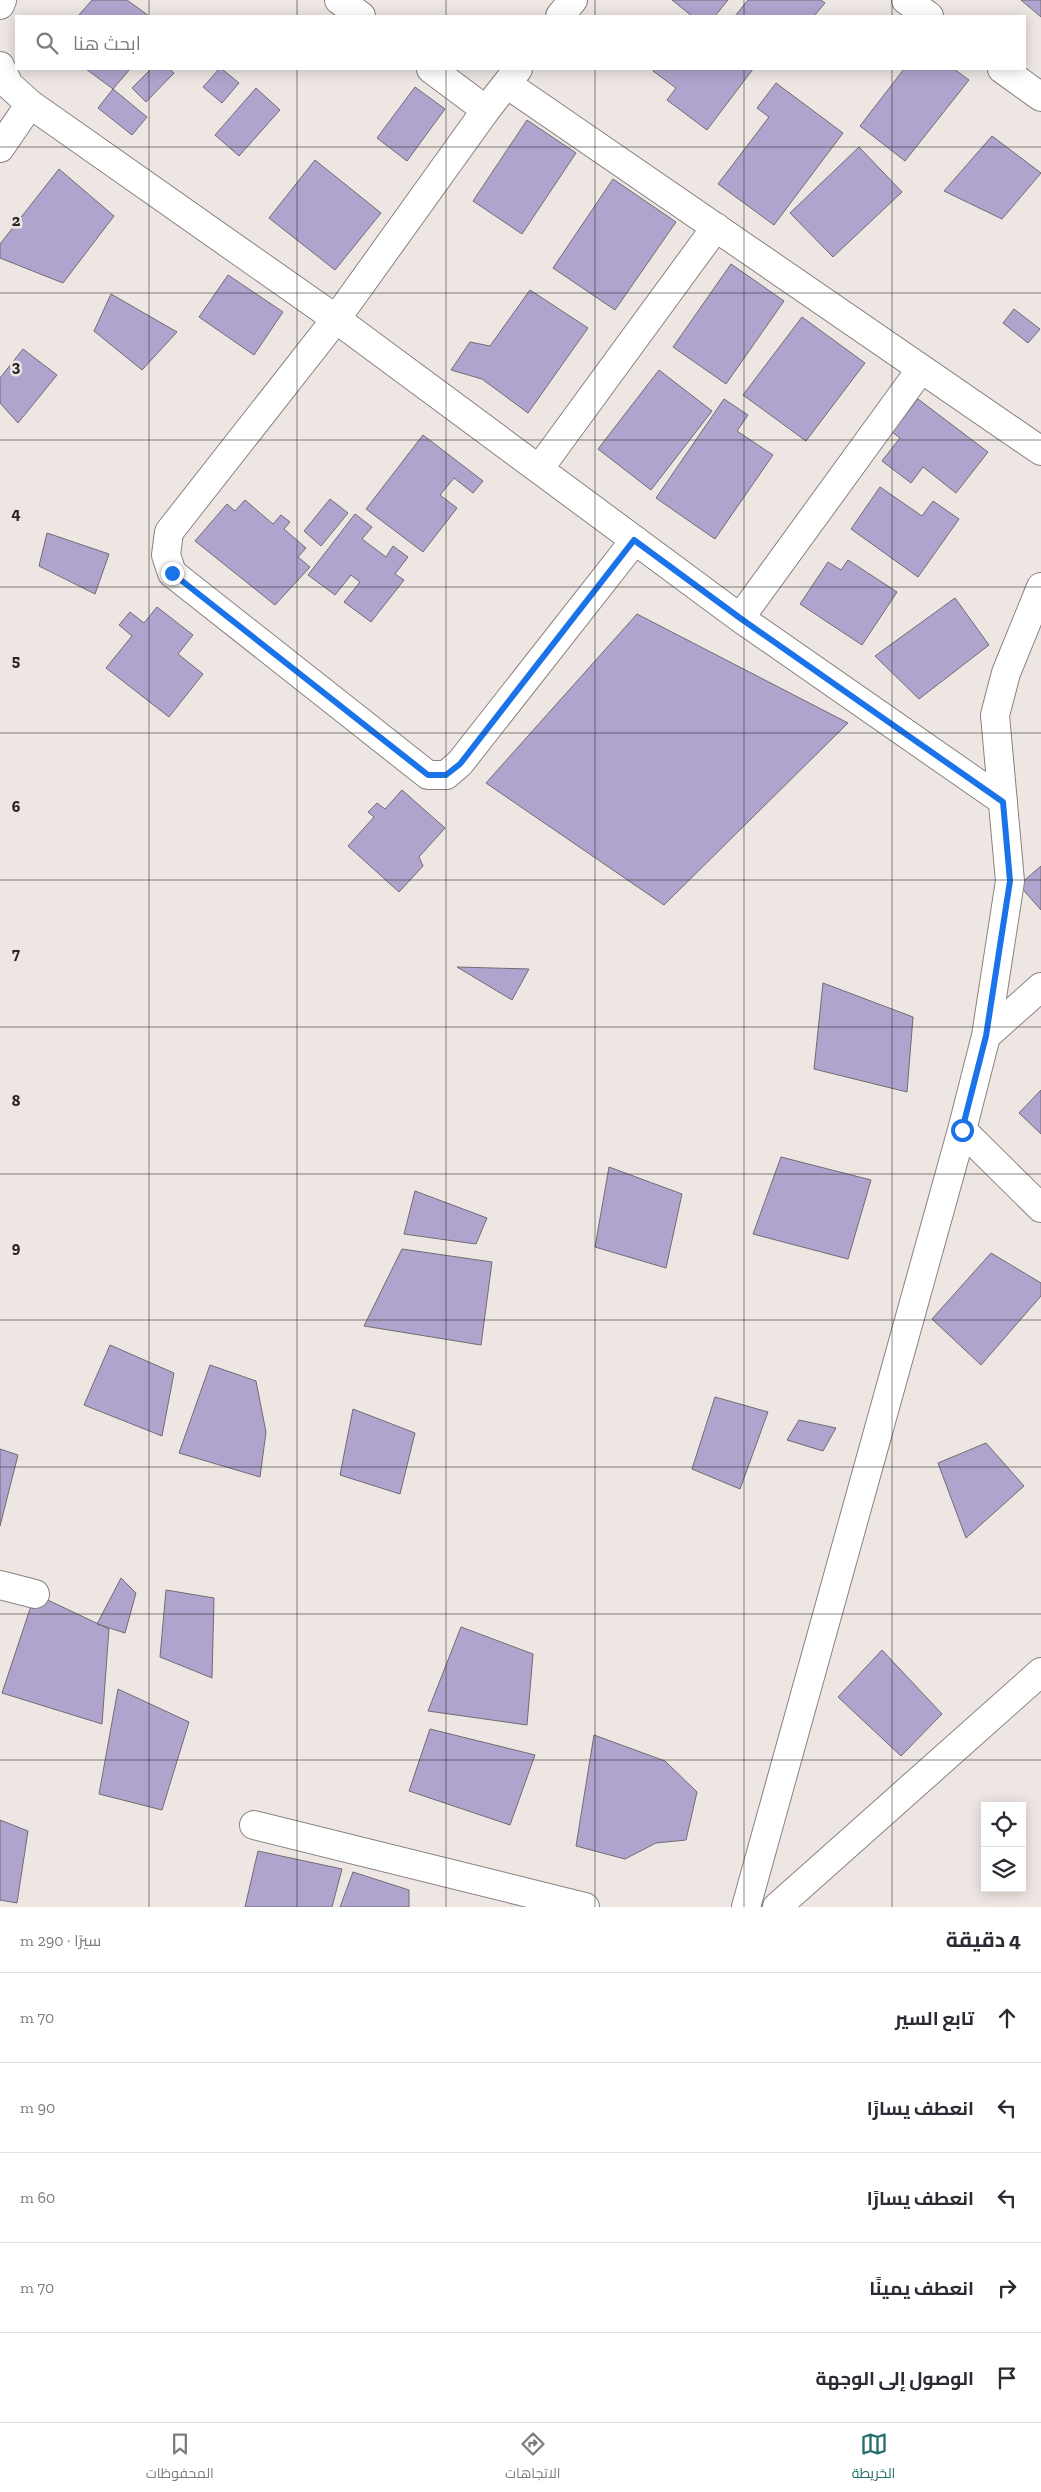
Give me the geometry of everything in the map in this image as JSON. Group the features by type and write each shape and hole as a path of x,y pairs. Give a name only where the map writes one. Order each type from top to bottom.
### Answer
{"street":[{"path":"0,5 2,0"},
{"path":"339,0 360,15"},
{"path":"561,15 573,0"},
{"path":"906,0 928,15"},
{"path":"0,66 9,85 30,104 336,320 740,618 1003,802"},
{"path":"432,70 486,110"},
{"path":"1003,70 1041,97"},
{"path":"634,540 460,764 446,775 428,775 172,573 166,555 169,532 336,320 512,76 716,228 1041,451"},
{"path":"0,148 30,104"},
{"path":"539,469 716,228"},
{"path":"740,618 921,369"},
{"path":"746,1907 962,1130 986,1036 1010,881 996,715 1006,672 1041,587"},
{"path":"986,1036 1041,987"},
{"path":"962,1130 1041,1208"},
{"path":"0,1585 35,1594"},
{"path":"777,1907 1041,1672"},
{"path":"254,1825 585,1907"}],"building":[{"path":"92,0 127,0 148,15 79,15"},
{"path":"672,0 728,0 716,15 691,15"},
{"path":"748,0 821,0 825,3 815,15 736,15"},
{"path":"1021,0 1041,0 1041,17"},
{"path":"87,70 129,70 113,89"},
{"path":"150,70 170,70 174,73 146,102 132,88"},
{"path":"218,70 223,70 239,83 222,103 203,87"},
{"path":"752,70 707,130 667,100 676,88 653,71"},
{"path":"903,70 955,70 969,80 905,161 860,126"},
{"path":"776,83 843,133 774,225 718,184 769,117 757,108"},
{"path":"415,87 445,109 407,161 377,138"},
{"path":"256,88 280,110 239,156 215,135"},
{"path":"113,89 147,117 132,135 98,108"},
{"path":"527,120 576,153 522,234 473,201"},
{"path":"992,136 1041,173 1002,219 944,191"},
{"path":"859,147 902,192 833,257 790,213"},
{"path":"315,160 381,213 335,270 269,218"},
{"path":"59,169 114,216 63,283 0,258 0,244"},
{"path":"613,179 676,222 615,310 553,268"},
{"path":"731,264 784,301 726,384 673,347"},
{"path":"228,275 283,312 254,355 199,317"},
{"path":"530,290 588,328 528,413 482,379 451,370 470,342 490,346"},
{"path":"111,294 177,332 142,370 94,331"},
{"path":"1014,309 1040,329 1028,343 1003,323"},
{"path":"802,317 865,363 806,441 743,395"},
{"path":"23,349 57,375 18,423 0,403 0,378"},
{"path":"659,370 712,411 651,490 598,449"},
{"path":"724,399 748,415 737,431 773,455 715,539 656,498"},
{"path":"918,399 988,452 956,493 923,467 911,483 882,461 900,438 892,432"},
{"path":"423,435 483,481 473,493 454,478 440,495 457,508 423,552 366,509"},
{"path":"880,487 922,516 933,501 959,519 918,577 851,529"},
{"path":"330,499 348,513 321,546 304,531"},
{"path":"245,500 273,524 281,515 290,522 284,529 306,548 298,557 310,567 275,605 195,541 227,504 235,511"},
{"path":"355,514 372,527 362,539 386,557 393,546 408,557 395,574 404,580 371,622 344,602 360,582 351,575 335,595 308,575"},
{"path":"47,533 109,554 95,594 39,566"},
{"path":"848,560 897,592 862,645 800,604 828,562 841,570"},
{"path":"955,598 989,645 919,699 875,656"},
{"path":"157,607 193,635 178,654 203,674 169,717 106,668 132,636 119,625 130,612 144,623"},
{"path":"637,614 848,723 664,905 486,783"},
{"path":"402,790 445,828 419,857 423,866 399,892 348,846 374,817 368,812 377,803 385,809"},
{"path":"1041,866 1041,910 1019,885"},
{"path":"457,967 529,969 512,1000"},
{"path":"823,983 913,1017 907,1092 814,1069"},
{"path":"1041,1090 1041,1134 1019,1113"},
{"path":"781,1157 871,1180 848,1259 753,1234"},
{"path":"609,1167 682,1194 666,1268 595,1247"},
{"path":"415,1191 487,1218 476,1244 404,1234"},
{"path":"402,1249 492,1262 481,1345 364,1326"},
{"path":"991,1253 1041,1283 1041,1296 981,1365 932,1319"},
{"path":"110,1345 174,1373 162,1436 84,1405"},
{"path":"210,1365 256,1381 266,1432 260,1477 179,1453"},
{"path":"715,1397 768,1412 740,1489 692,1469"},
{"path":"353,1409 415,1433 400,1494 340,1475"},
{"path":"799,1420 836,1428 823,1451 787,1440"},
{"path":"986,1443 1024,1486 966,1538 938,1463"},
{"path":"0,1449 18,1455 0,1526"},
{"path":"121,1578 136,1593 125,1633 97,1624"},
{"path":"166,1590 214,1598 212,1678 160,1657"},
{"path":"35,1594 109,1629 102,1724 2,1693"},
{"path":"461,1627 533,1654 527,1725 428,1711"},
{"path":"882,1650 942,1714 901,1756 838,1697"},
{"path":"118,1689 189,1722 162,1810 99,1794"},
{"path":"430,1729 535,1755 510,1825 409,1791"},
{"path":"594,1735 665,1761 697,1792 686,1840 656,1843 625,1859 576,1846"},
{"path":"0,1820 28,1831 17,1903 0,1900"},
{"path":"258,1851 342,1869 332,1907 245,1907"},
{"path":"353,1872 409,1890 409,1907 340,1907"}],"route":[{"path":"172,573 428,775 446,775 460,764 634,540 740,618 1003,802 1010,881 986,1036 962,1130"}]}
